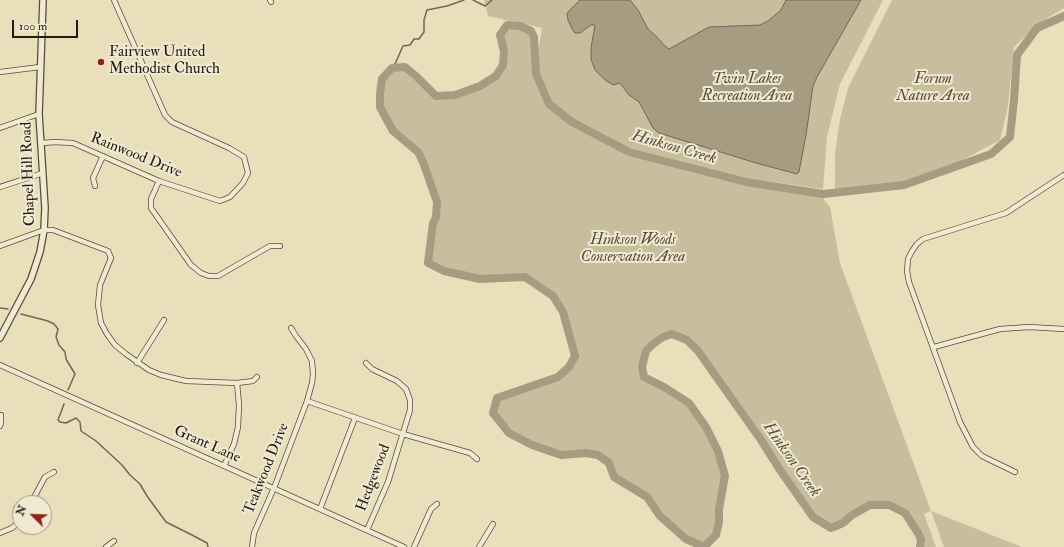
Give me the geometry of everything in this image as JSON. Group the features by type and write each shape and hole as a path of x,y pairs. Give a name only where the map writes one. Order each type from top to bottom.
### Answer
{"street":[{"name":"Chapel Hill Road","path":"0,338 31,279 40,252 44,230 45,208 39,114 43,0"},
{"name":"Rainwood Drive","path":"42,143 55,142 73,144 159,181 220,201 230,197 243,183 248,173 244,157 229,148 172,122 165,115 114,0"},
{"path":"0,72 40,67"},
{"path":"0,128 39,114"},
{"path":"95,186 93,178 103,156"},
{"path":"0,187 43,173"},
{"path":"1016,472 982,456 973,447 960,422 910,282 907,271 908,259 917,244 923,239 1006,213 1064,175"},
{"path":"159,181 151,199 151,208 191,265 201,273 209,276 218,276 270,246 280,246"},
{"path":"0,246 44,230 53,230 108,251 111,258 100,285 98,305 101,322 115,345 137,363 160,375 186,381 237,383 253,381 257,377"},
{"path":"137,363 164,320"},
{"path":"934,347 1000,329 1029,327 1064,329"},
{"name":"Teakwood Drive","path":"252,547 254,533 274,488 307,401 312,383 312,361 306,349 291,328"},
{"name":"Hedgewood","path":"366,362 372,369 397,381 406,389 410,400 410,410 388,482 367,530"},
{"name":"Grant Lane","path":"0,365 404,547"},
{"path":"224,466 234,444 238,427 239,405 237,383"},
{"path":"307,401 403,434 470,453 477,459"},
{"path":"0,426 1,415"},
{"path":"320,509 355,418"},
{"path":"36,495 45,477 54,472"},
{"path":"414,547 431,509 437,504"},
{"path":"479,547 493,524"},
{"path":"0,533 12,528"},
{"path":"106,547 114,541"}],"green space":[{"name":"Hinkson Woods Conservation Area","path":"484,0 883,0 840,84 827,137 823,189 711,172 746,182 823,194 824,200 830,207 840,263 931,511 924,514 936,547 920,547 921,540 918,533 905,513 889,505 868,506 852,515 843,523 831,528 813,517 698,351 687,340 672,334 663,337 646,351 642,367 644,377 664,387 689,403 706,427 718,451 725,476 719,509 719,522 716,535 704,547 685,539 671,526 666,524 647,497 614,477 609,463 598,455 586,453 561,455 532,445 509,433 493,413 497,398 558,377 569,367 575,356 563,312 552,296 525,277 480,279 444,271 428,263 433,223 436,217 437,202 418,152 393,131 380,107 382,79 392,68 405,67 436,96 455,95 480,86 496,77 503,65 504,51 500,35 507,25 520,26 531,31 534,37 536,74 540,82 537,59 542,28 488,16"},
{"name":"Forum Nature Area","path":"892,0 1064,0 1064,8 1041,22 1014,47 1008,106 1000,140 955,164 898,185 835,190 835,153 840,119 848,88"},
{"path":"931,511 1022,547 944,547"}],"shaded area":[{"path":"580,0 630,0 638,10 648,29 669,49 709,27 760,25 768,21 781,10 786,0 861,0 813,86 806,135 799,172 797,174 659,133 653,128 639,102 629,95 620,83 613,85 605,80 595,70 591,59 591,48 595,25 591,25 580,33 575,33 568,20 567,14"}],"waterway":[{"path":"392,68 403,46 410,45 414,39 419,39 424,32 424,20 427,10 447,6 464,0"},
{"path":"473,0 485,6 492,0"},
{"name":"Hinkson Creek","path":"920,547 921,540 918,533 905,513 889,505 870,505 852,515 843,523 831,528 813,517 698,351 687,340 672,334 663,337 646,351 642,367 644,377 664,387 689,403 706,427 718,451 725,476 719,509 719,522 716,535 704,547 686,539 660,516 647,497 614,477 609,463 598,455 586,453 561,455 532,445 509,433 493,413 497,398 558,377 569,367 575,356 563,312 553,296 525,277 480,279 444,271 428,263 433,223 436,217 437,202 418,152 393,131 380,107 382,79 392,68 405,67 436,96 455,95 480,86 496,76 503,65 504,51 500,35 507,25 520,26 531,31 534,37 536,74 549,104 572,122 629,152 746,182 823,194 904,185 991,154 1010,137 1017,55 1037,28 1064,16"},
{"path":"0,308 8,309"},
{"path":"21,314 48,321 54,324 58,329 56,337 59,345 65,352 66,359 75,374 68,390"},
{"path":"64,404 58,420 60,422 66,423 76,418 80,422 81,431 96,441 140,484 166,522 207,543 208,547"}],"place":[{"name":"Fairview United Methodist Church","path":"101,62"}],"park label":[{"name":"Twin Lakes Recreation Area","path":"747,88"}]}
